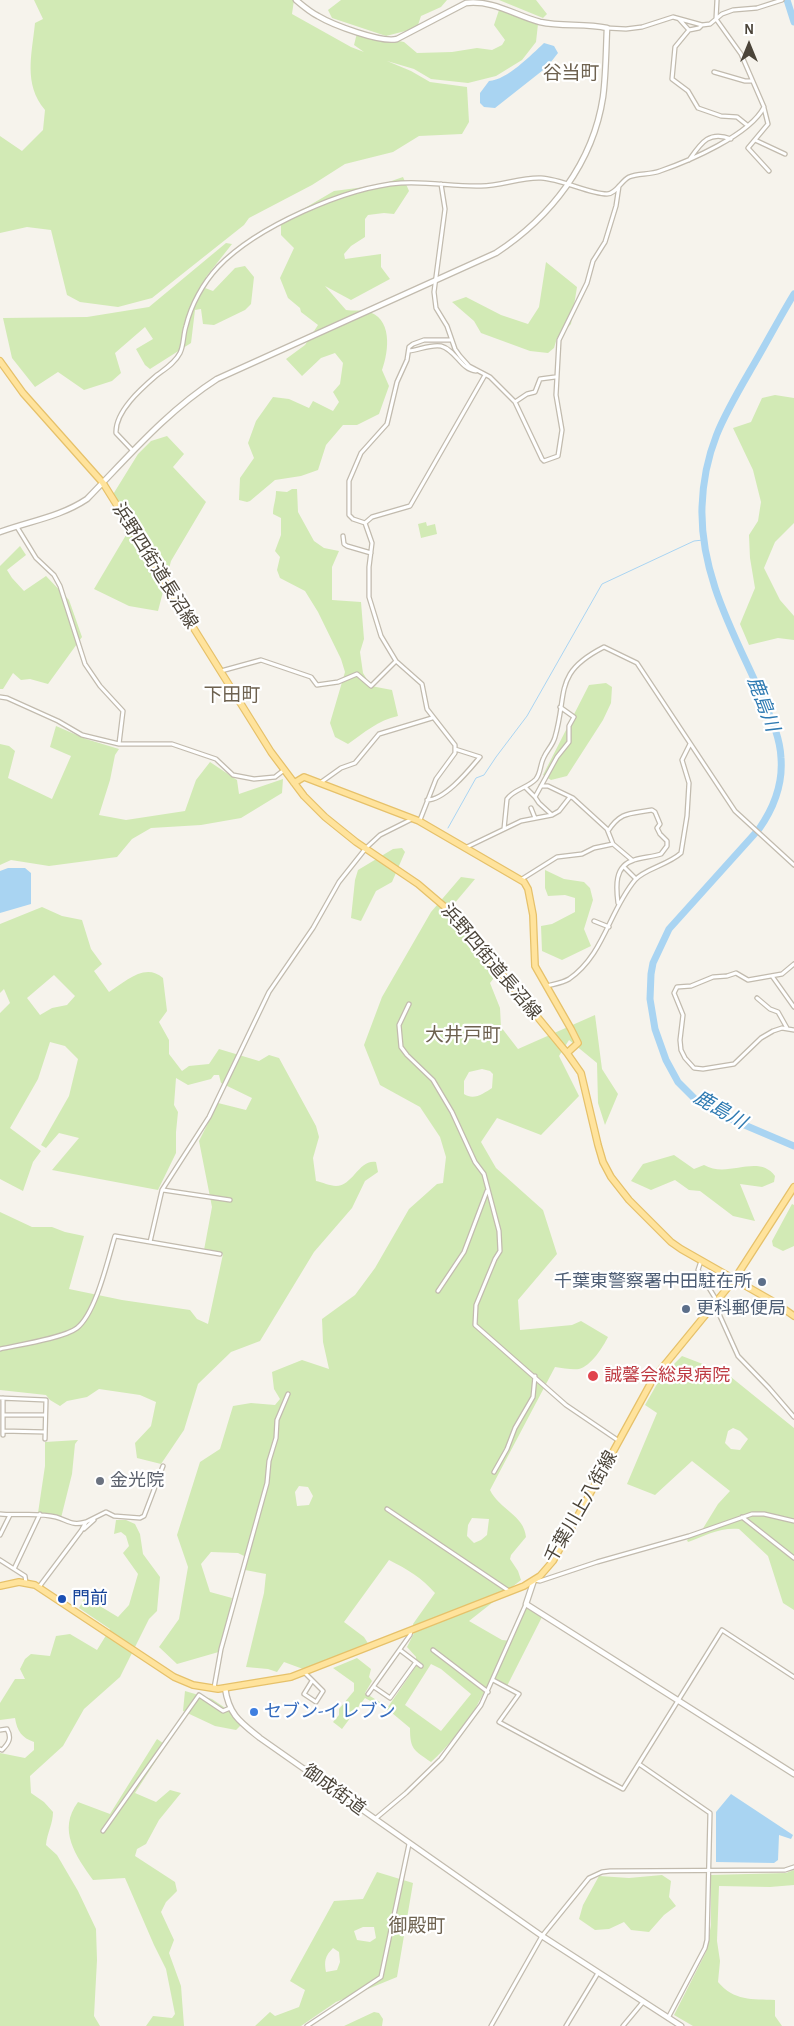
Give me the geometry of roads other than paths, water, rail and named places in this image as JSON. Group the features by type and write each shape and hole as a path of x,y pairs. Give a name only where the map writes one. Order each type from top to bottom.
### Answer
{"main road":[{"name":"浜野四街道長沼線","path":"0,361 23,393 102,483 284,770 304,796 356,842 398,870 443,904 567,1053 581,1073 599,1150 611,1177 628,1200 671,1242 774,1302 794,1316"},
{"path":"294,783 304,777 412,818 522,879"},
{"name":"浜野四街道長沼線","path":"522,879 528,889 533,915 534,966 572,1029 578,1043 567,1053"},
{"name":"千葉川上八街線","path":"225,1688 256,1684 305,1673 510,1592 534,1580 553,1561 658,1371 734,1280 794,1187"},
{"path":"0,1586 12,1583 26,1583 39,1587 174,1677 193,1685 225,1688"}],"street":[{"path":"296,0 306,9 325,20 384,40 397,39 466,3 476,0 492,2 540,22 559,25 632,29 673,17 702,25"},
{"path":"717,0 716,19 741,54 764,107 768,124 748,148 769,171"},
{"path":"747,125 737,117 721,116 698,108 688,91 672,79 675,47 689,30 699,28 722,14 733,10 757,8 782,0"},
{"path":"678,18 689,30"},
{"path":"0,532 72,508 87,499 184,402 217,379 435,280 477,263 518,238 554,203 569,183 592,140 603,97 607,28"},
{"path":"714,72 745,81 752,81"},
{"path":"133,451 116,433 119,417 151,381 179,355 182,349 185,328 195,301 203,287 238,249 312,206 379,186 400,183 483,186 535,178 569,183 605,194 612,193 629,177 649,174 689,160 731,139 761,113 764,107"},
{"path":"689,160 698,147 713,136 719,135 731,139"},
{"path":"755,140 785,154"},
{"path":"441,184 445,209 435,280 434,302 447,326 450,340 460,356 469,366 490,377 515,402 544,461 557,458 562,430 556,395 559,340 587,283 593,261 605,242 616,206 619,186"},
{"path":"365,523 353,519 349,515 348,486 361,453 387,424 397,382 409,347 424,340 450,340"},
{"path":"409,351 440,346 450,350 468,369 477,371"},
{"path":"365,523 372,517 410,506 485,375"},
{"path":"515,402 527,394 535,392 540,378 556,377"},
{"path":"365,523 372,543 368,577 370,605 381,636 396,661 422,684 427,709 455,749 453,756 436,779 419,821"},
{"path":"18,527 36,558 54,575 60,586 85,664 100,686 123,711 119,744"},
{"path":"343,536 344,544 347,546 371,553"},
{"path":"504,829 507,799 510,795 536,779 543,758 553,742 564,684 571,670 604,647 637,663 730,804 794,866"},
{"path":"221,671 261,660 311,677 317,684 338,682 357,674 371,686 396,661"},
{"path":"0,697 7,698 82,735 119,744 172,744 216,759 233,775 254,779 275,777 284,770"},
{"path":"536,797 557,757 569,742 569,726 574,717 560,707"},
{"path":"320,783 341,768 355,763 379,734 432,718"},
{"path":"545,987 567,980 593,955 609,927 618,904 636,879 660,867 681,853 687,816 689,783 682,760 690,744"},
{"path":"427,800 436,799 447,790 480,756 455,749"},
{"path":"541,786 548,786 573,798 608,831 613,844 632,860"},
{"path":"525,787 536,797 539,804 552,815"},
{"path":"467,847 521,821 552,815 559,811 570,797"},
{"path":"531,808 535,818"},
{"path":"608,831 622,815 652,810 655,812 660,824 657,828 667,841 667,846 661,854 632,860 619,872 616,877 618,904"},
{"path":"150,1242 162,1190 209,1117 269,992 313,928 339,882 366,848 380,835 412,818"},
{"path":"522,879 557,857 582,854 594,848 613,844"},
{"path":"624,867 636,879"},
{"path":"594,921 609,927"},
{"path":"794,964 782,974 748,980 736,973 713,977 696,984 675,988 674,995 683,1015 680,1040 681,1050 694,1068 734,1064 761,1038 773,1031 794,1030"},
{"path":"772,976 794,1007"},
{"path":"757,998 770,1009 778,1012 787,1029"},
{"path":"409,1004 399,1026 402,1047 407,1056 432,1080 445,1100 484,1174 495,1210 501,1248 476,1305 475,1325 535,1376 566,1406 619,1441"},
{"path":"162,1190 230,1200"},
{"path":"438,1291 464,1252 488,1191"},
{"path":"0,1349 76,1329 94,1302 115,1236 220,1254"},
{"path":"701,1261 698,1270 716,1303 738,1356 794,1417"},
{"path":"494,1472 507,1449 515,1428 533,1397 535,1376"},
{"path":"214,1688 224,1640 267,1483 270,1456 276,1438 277,1420 288,1394"},
{"path":"45,1432 3,1433 2,1398 46,1400 45,1439"},
{"path":"3,1415 45,1415"},
{"path":"0,1514 40,1514 75,1525 106,1512 114,1516 142,1518 163,1466"},
{"path":"387,1509 510,1592"},
{"path":"374,1819 406,1793 441,1758 470,1720 488,1692 526,1604 534,1580 540,1581 597,1562 689,1536 742,1516 758,1513 794,1521"},
{"path":"14,1569 40,1514"},
{"path":"0,1535 10,1515"},
{"path":"742,1516 794,1558"},
{"path":"81,1531 97,1517"},
{"path":"39,1587 86,1522"},
{"path":"0,1560 24,1576 26,1583"},
{"path":"526,1604 794,1774"},
{"path":"493,1680 519,1694 499,1722 623,1789 722,1630 794,1676"},
{"path":"368,1694 400,1650 411,1631"},
{"path":"400,1650 421,1666"},
{"path":"433,1650 488,1692"},
{"path":"374,1687 390,1698 416,1662"},
{"path":"305,1673 323,1691 316,1702 304,1694 312,1682"},
{"name":"御成街道","path":"225,1688 230,1708 242,1724 409,1844 542,1936 681,2026"},
{"path":"103,1832 200,1694 223,1711 230,1708"},
{"path":"0,1730 7,1728 10,1738 2,1750 0,1749"},
{"path":"639,1764 710,1813 707,1940 705,1948 667,2018"},
{"path":"307,2026 381,1977 409,1844"},
{"path":"491,2026 542,1936 589,1878 610,1871 785,1870 794,1867"},
{"path":"566,2026 598,1973"},
{"path":"623,2026 643,2002"}],"water":[{"path":"544,43 554,46 558,53 547,67 495,108 484,107 480,103 480,93 489,81 496,80 511,72"},
{"path":"8,868 25,868 31,873 31,904 0,913 0,871"},
{"path":"731,1794 793,1835 791,1839 779,1835 778,1860 774,1863 716,1862 716,1812"}],"waterway":[{"name":"鹿島川","path":"787,0 794,22"},
{"name":"鹿島川","path":"794,294 725,415 707,466 702,507 706,556 712,579 729,624 776,732 780,749 779,787 773,805 759,829 669,929 653,963 650,999 655,1029 666,1060 678,1082 695,1099 721,1115 794,1146"},
{"path":"448,828 476,778 484,775 527,716 602,584 694,541 703,540"}],"place":[{"name":"千葉東警察署中田駐在所","path":"762,1282"},
{"name":"更科郵便局","path":"686,1309"},
{"name":"誠馨会総泉病院","path":"593,1376"},
{"name":"金光院","path":"100,1481"},
{"name":"門前","path":"62,1599"},
{"name":"セブン-イレブン","path":"254,1712"}],"district":[{"name":"谷当町","path":"571,73"},
{"name":"下田町","path":"232,695"},
{"name":"大井戸町","path":"463,1035"},
{"name":"御殿町","path":"417,1926"}]}
